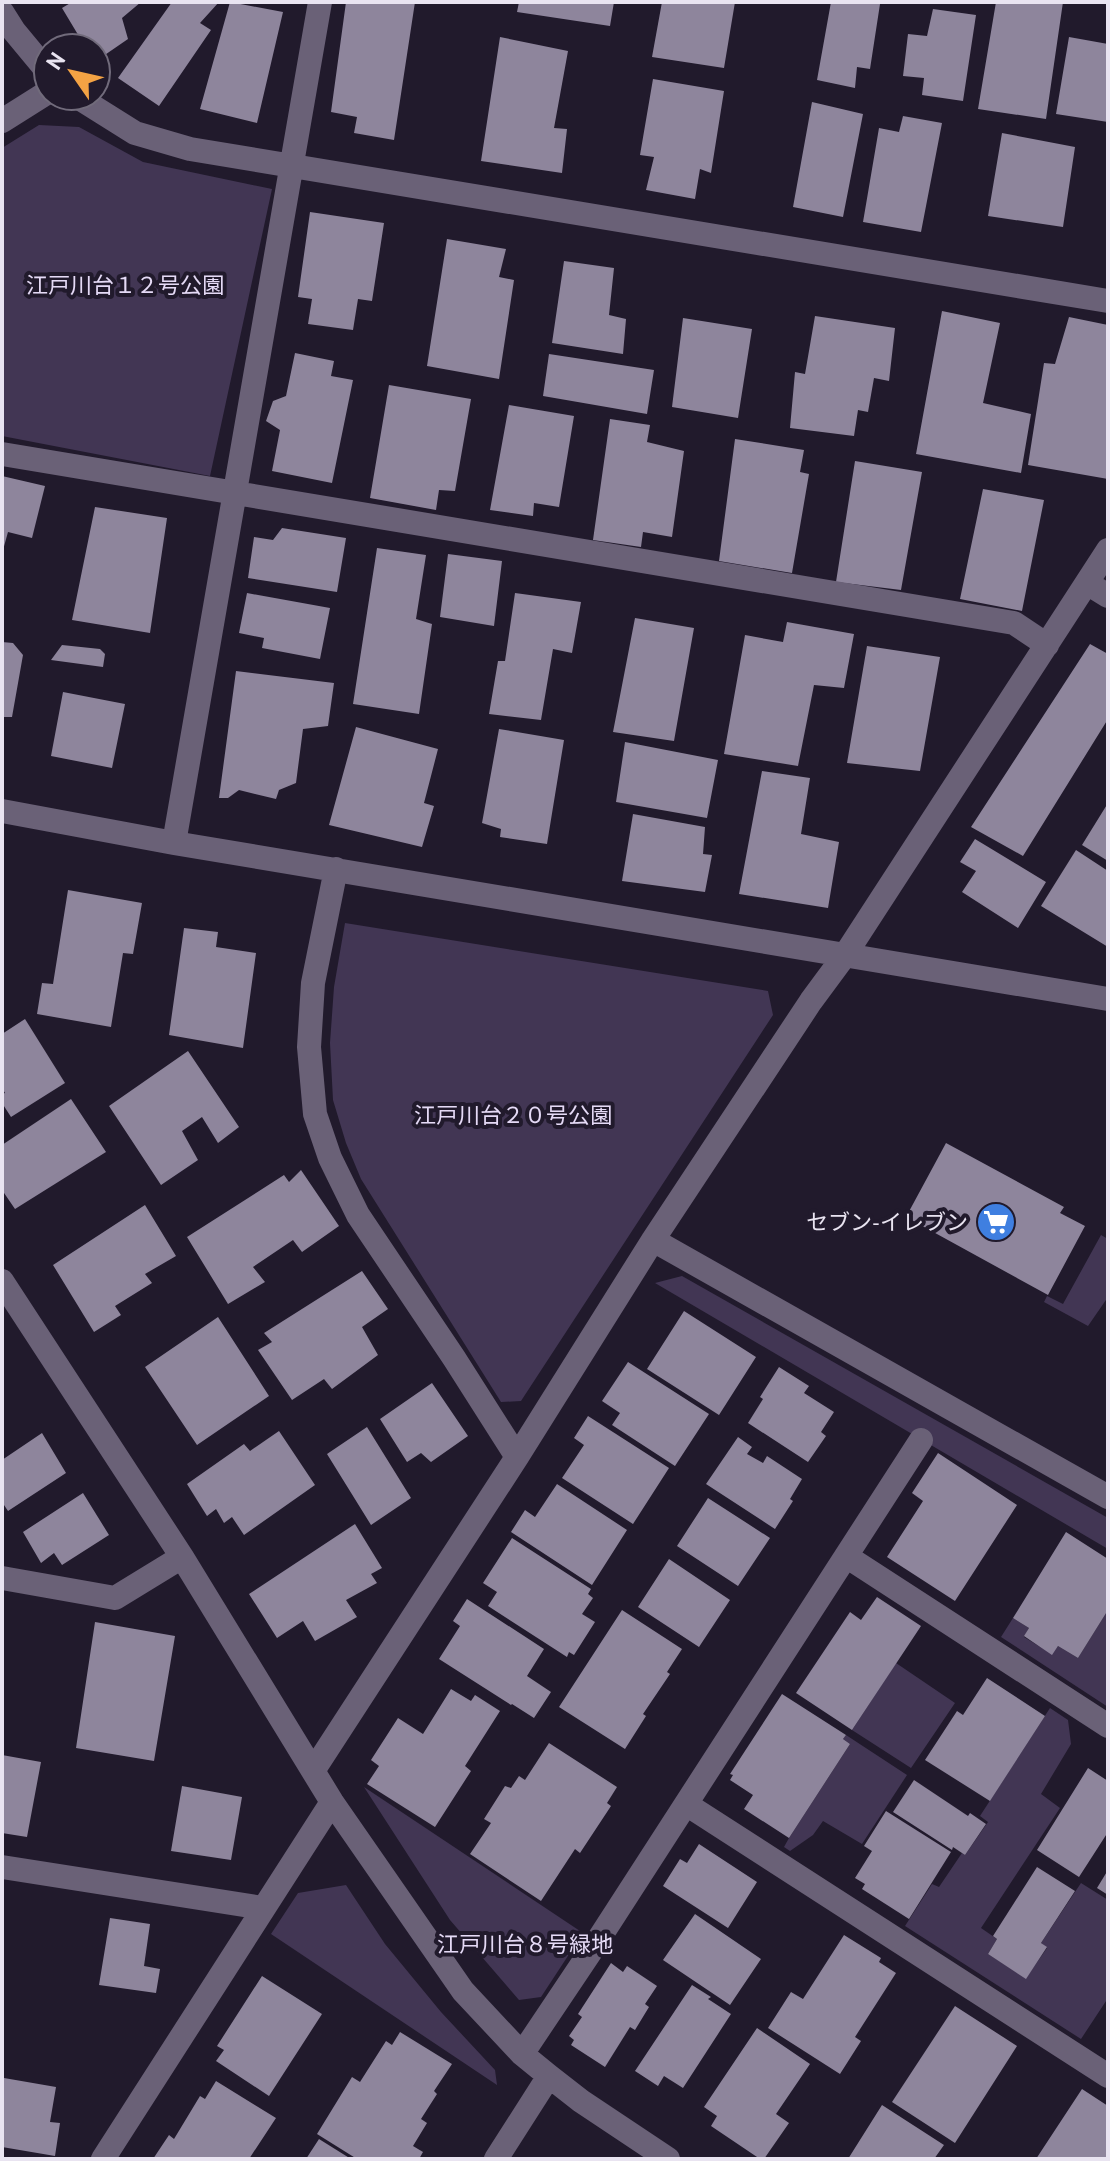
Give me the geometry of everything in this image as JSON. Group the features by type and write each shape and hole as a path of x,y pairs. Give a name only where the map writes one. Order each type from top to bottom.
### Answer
{"street":[{"path":"174,843 320,2"},
{"path":"2,12 32,53"},
{"path":"2,121 32,102"},
{"path":"102,112 135,133 190,149 1108,301"},
{"path":"2,454 1014,623 1047,645"},
{"path":"313,1771 517,1457 653,1240 811,1001 845,955 1108,550"},
{"path":"1087,583 1108,596"},
{"path":"2,811 774,945 1108,999"},
{"path":"336,869 313,983 309,1047 315,1114 330,1158 358,1215 517,1457"},
{"path":"653,1240 1108,1497"},
{"path":"2,1281 182,1557 332,1802 463,1991 522,2054 581,2101 668,2159"},
{"path":"522,2054 921,1440"},
{"path":"846,1556 1108,1726"},
{"path":"2,1578 115,1598 182,1557"},
{"path":"103,2159 332,1802"},
{"path":"686,1804 1108,2076"},
{"path":"2,1867 263,1908"},
{"path":"496,2159 549,2076"}],"green space":[{"name":"江戸川台１２号公園","path":"39,125 79,127 143,162 272,189 210,476 2,436 2,148"},
{"name":"江戸川台２０号公園","path":"345,923 768,991 773,1015 521,1401 501,1402 361,1179 346,1143 333,1100 330,1043 334,987"},
{"path":"1101,1235 1108,1239 1108,1297 1088,1326 1044,1302 1047,1296 1063,1304"},
{"path":"682,1276 1108,1518 1108,1549 655,1283"},
{"path":"1108,1610 1108,1707 1001,1637 1013,1618 1029,1628 1024,1637 1052,1654 1058,1646 1078,1658"},
{"path":"896,1663 955,1703 911,1768 852,1730"},
{"path":"1050,1708 1068,1720 1071,1744 1041,1794 1060,1808 981,1928 997,1939 988,1954 1026,1978 1047,1948 1041,1943 1081,1883 1108,1900 1108,1998 1081,2039 905,1926 932,1884 939,1887 988,1822 980,1816"},
{"path":"846,1735 907,1775 862,1844 823,1821 813,1835 790,1851 784,1847 789,1838 850,1744 843,1739"},
{"name":"江戸川台８号緑地","path":"364,1787 583,1933 541,1997 519,2000 450,1920"},
{"path":"346,1885 385,1944 441,2012 495,2070 497,2085 271,1934 298,1893"}],"building":[{"path":"72,2 141,2 122,18 128,39 112,50 112,32 76,32 62,8"},
{"path":"172,2 219,2 200,23 211,30 159,106 118,78"},
{"path":"230,2 283,12 257,123 200,109"},
{"path":"346,2 415,2 394,140 354,133 357,117 331,112"},
{"path":"519,2 614,2 610,26 517,12"},
{"path":"662,2 735,2 724,68 652,57"},
{"path":"831,2 880,4 870,69 857,67 855,88 817,80"},
{"path":"996,2 1063,2 1046,119 978,109"},
{"path":"933,9 976,15 963,101 922,95 924,78 903,76 908,34 927,36"},
{"path":"500,37 568,51 554,128 567,129 562,173 481,161"},
{"path":"1069,37 1108,44 1108,122 1056,114"},
{"path":"653,79 724,91 711,173 700,169 695,199 646,190 654,157 640,155"},
{"path":"812,102 863,114 843,217 793,207"},
{"path":"903,116 942,123 921,232 863,222 879,128 899,132"},
{"path":"1002,133 1075,147 1063,227 988,216"},
{"path":"310,212 384,223 372,301 358,299 353,330 308,324 312,299 298,297"},
{"path":"447,239 506,249 499,277 514,280 499,379 427,366"},
{"path":"564,261 614,268 609,315 626,319 623,354 552,343"},
{"path":"942,311 1000,323 983,403 1031,414 1021,473 916,454"},
{"path":"815,316 895,328 889,381 874,378 868,412 858,410 854,436 790,428 795,372 805,374"},
{"path":"1069,317 1108,325 1108,479 1028,465 1044,363 1055,364"},
{"path":"683,318 752,329 738,418 672,407"},
{"path":"295,353 334,361 331,376 353,380 332,483 272,471 280,430 266,421 273,401 286,396"},
{"path":"549,354 654,370 647,414 543,396"},
{"path":"389,385 471,399 455,491 439,490 436,510 370,498"},
{"path":"509,405 574,416 559,507 534,503 533,516 490,510"},
{"path":"610,419 650,425 647,442 684,451 672,537 643,532 641,547 593,540"},
{"path":"735,439 804,450 800,472 809,474 792,573 719,561"},
{"path":"855,461 922,472 901,590 836,582"},
{"path":"2,476 45,486 32,538 8,532 3,550"},
{"path":"983,489 1044,500 1022,611 960,599"},
{"path":"95,507 167,518 150,633 72,620"},
{"path":"282,528 346,538 337,592 248,578 254,537 273,540"},
{"path":"377,548 426,555 416,619 432,624 419,714 353,704"},
{"path":"448,554 502,561 494,626 440,617"},
{"path":"247,593 330,608 320,659 262,648 264,638 239,633"},
{"path":"515,593 581,602 572,653 553,649 541,720 489,714 498,661 505,661"},
{"path":"635,618 694,628 674,741 613,732"},
{"path":"787,622 854,634 844,688 814,685 798,766 724,754 745,635 783,642"},
{"path":"2,642 13,643 23,655 12,717 2,717"},
{"path":"1090,644 1108,654 1108,719 1023,856 971,827"},
{"path":"62,645 100,649 105,654 103,667 51,660"},
{"path":"867,646 940,657 920,771 847,763"},
{"path":"236,671 334,683 328,726 303,729 296,783 279,790 276,799 239,790 228,798 219,798"},
{"path":"63,692 125,704 112,768 51,756"},
{"path":"356,727 438,749 424,803 434,806 422,847 329,825"},
{"path":"499,729 564,740 547,844 500,837 501,829 482,823"},
{"path":"625,742 718,760 707,818 616,802"},
{"path":"762,771 810,778 801,834 839,842 828,908 739,894"},
{"path":"1108,803 1108,861 1082,845"},
{"path":"633,814 705,827 703,854 712,855 705,892 622,881"},
{"path":"975,839 1046,882 1018,928 962,892 976,871 960,862"},
{"path":"1076,850 1108,871 1108,947 1041,906"},
{"path":"68,890 142,903 133,954 123,953 111,1027 37,1014 42,983 53,984"},
{"path":"184,928 218,932 216,947 256,953 243,1048 169,1035"},
{"path":"25,1019 65,1083 11,1117 2,1103 2,1094 5,1093 2,1088 2,1034"},
{"path":"188,1051 239,1127 218,1143 202,1117 182,1131 198,1160 161,1185 109,1106"},
{"path":"71,1099 106,1152 15,1209 2,1190 2,1145"},
{"name":"セブン-イレブン","path":"946,1143 1064,1207 1060,1213 1085,1226 1048,1295 906,1217"},
{"path":"301,1170 339,1226 302,1252 293,1240 253,1267 265,1282 228,1304 187,1237 284,1175 289,1182"},
{"path":"145,1205 176,1256 145,1274 152,1283 115,1306 121,1315 94,1332 53,1265"},
{"path":"362,1271 388,1309 362,1327 378,1355 332,1389 324,1379 292,1400 258,1350 272,1342 264,1333"},
{"path":"684,1311 756,1357 719,1415 647,1369"},
{"path":"218,1317 269,1396 197,1445 145,1367"},
{"path":"628,1362 709,1414 675,1466 612,1425 620,1413 602,1401"},
{"path":"779,1367 809,1386 804,1393 834,1412 821,1432 826,1436 808,1462 748,1423"},
{"path":"432,1383 468,1436 431,1462 421,1453 407,1462 380,1419"},
{"path":"588,1416 669,1468 633,1524 562,1478 584,1445 574,1438"},
{"path":"367,1427 411,1498 371,1525 327,1454"},
{"path":"279,1431 315,1485 244,1535 232,1517 224,1523 216,1509 207,1516 187,1484 244,1444 250,1451"},
{"path":"42,1433 66,1473 8,1511 2,1502 2,1460"},
{"path":"738,1437 752,1447 747,1454 763,1463 767,1456 802,1479 790,1499 793,1501 775,1529 706,1484"},
{"path":"938,1453 1017,1505 955,1601 887,1557 923,1501 912,1493"},
{"path":"557,1484 627,1530 592,1585 511,1532 525,1510 535,1517"},
{"path":"83,1493 109,1535 62,1565 54,1553 41,1563 23,1532"},
{"path":"708,1498 770,1538 738,1586 677,1546"},
{"path":"355,1524 382,1568 371,1574 377,1583 346,1600 357,1617 315,1641 303,1621 277,1638 249,1594"},
{"path":"1066,1532 1108,1559 1108,1610 1078,1658 1058,1646 1052,1655 1024,1636 1029,1628 1013,1618"},
{"path":"512,1538 591,1589 588,1594 593,1598 582,1614 595,1622 574,1655 569,1652 567,1657 488,1606 497,1592 483,1583"},
{"path":"669,1559 730,1600 699,1647 638,1607"},
{"path":"877,1597 921,1626 852,1730 796,1693 850,1612 861,1620"},
{"path":"467,1599 544,1649 527,1676 551,1692 534,1718 439,1659 460,1626 453,1621"},
{"path":"622,1610 682,1649 625,1749 559,1707"},
{"path":"95,1622 175,1636 154,1761 76,1748"},
{"path":"987,1678 1045,1716 990,1801 925,1760 957,1711 963,1715"},
{"path":"451,1689 471,1701 475,1695 500,1711 465,1766 471,1771 435,1827 367,1784 379,1766 371,1760 398,1718 423,1734"},
{"path":"782,1694 846,1735 843,1739 850,1744 789,1838 744,1809 753,1795 730,1780 733,1775 730,1774"},
{"path":"549,1743 617,1787 607,1803 611,1806 580,1853 575,1849 541,1901 470,1854 491,1823 484,1819 505,1786 511,1788 519,1776 525,1780"},
{"path":"2,1755 41,1762 27,1837 2,1833"},
{"path":"1088,1768 1108,1781 1108,1832 1079,1877 1037,1850"},
{"path":"914,1780 968,1816 970,1813 986,1824 965,1855 893,1812"},
{"path":"182,1786 242,1797 231,1860 171,1851"},
{"path":"886,1811 951,1852 909,1919 862,1889 865,1884 855,1878 872,1851 864,1846"},
{"path":"699,1844 757,1882 728,1928 663,1886 680,1859 687,1863"},
{"path":"1037,1867 1075,1891 1041,1943 1047,1947 1026,1979 988,1954 997,1939 993,1936"},
{"path":"1108,1870 1108,1895 1097,1888"},
{"path":"695,1914 761,1959 730,2005 663,1960"},
{"path":"110,1918 150,1924 144,1966 160,1969 156,1993 99,1985"},
{"path":"844,1935 881,1958 879,1962 896,1973 855,2037 861,2041 840,2074 768,2028 791,1992 803,1999"},
{"path":"611,1963 623,1972 627,1966 657,1986 645,2004 649,2007 635,2030 630,2027 605,2067 571,2045 574,2040 569,2036 582,2017 578,2014"},
{"path":"262,1976 322,2014 269,2096 216,2061 224,2050 217,2046"},
{"path":"692,1985 731,2014 683,2088 664,2076 658,2086 635,2071"},
{"path":"955,2006 1017,2046 955,2143 892,2102"},
{"path":"757,2028 810,2064 776,2114 789,2123 764,2159 711,2126 717,2116 704,2107"},
{"path":"400,2032 452,2064 434,2091 437,2094 421,2119 427,2123 413,2146 423,2152 419,2159 357,2159 317,2134 352,2077 360,2082 386,2041 392,2045"},
{"path":"4,2078 56,2087 50,2122 60,2123 55,2156 2,2147"},
{"path":"216,2081 276,2118 249,2159 153,2159 169,2135 174,2139 200,2096 205,2099"},
{"path":"1082,2089 1108,2106 1108,2159 1036,2159"},
{"path":"882,2105 944,2145 934,2159 848,2159"},
{"path":"319,2139 351,2159 306,2159"}],"place":[{"name":"セブン-イレブン","path":"996,1222"}]}
